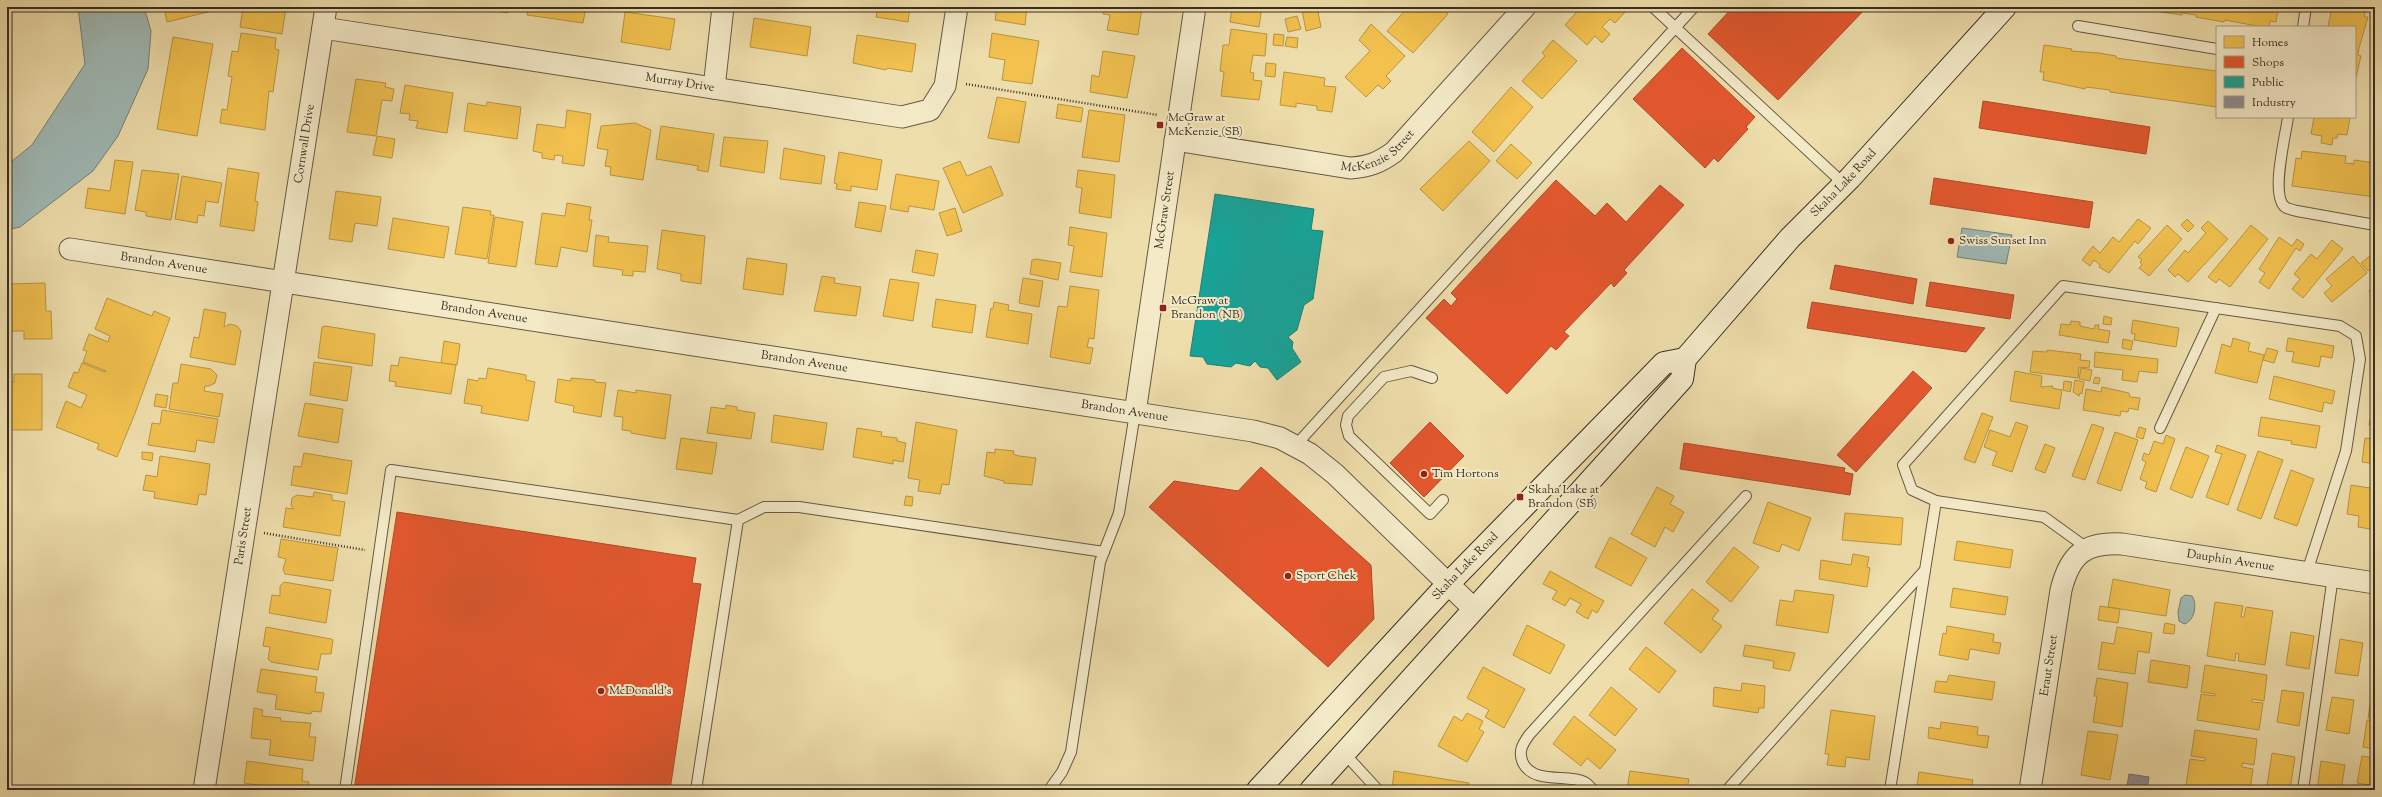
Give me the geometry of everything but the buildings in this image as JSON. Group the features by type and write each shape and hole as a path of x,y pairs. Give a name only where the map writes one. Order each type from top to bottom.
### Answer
{"main road":[{"name":"Skaha Lake Road","path":"1258,790 1448,584 1664,363 1684,359 1790,238 1844,184 2004,7"},
{"path":"1311,790 1682,379 1684,359"}],"street":[{"name":"Cornwall Drive","path":"284,281 326,7"},
{"path":"714,88 723,7"},
{"name":"Murray Drive","path":"322,28 902,117 930,110 945,86 957,7"},
{"name":"McGraw Street","path":"1134,413 1195,7"},
{"name":"McKenzie Street","path":"1175,140 1350,168 1368,167 1382,161 1394,152 1525,7"},
{"name":"Brandon Avenue","path":"70,249 1253,431 1280,438 1296,445 1335,474 1474,609"},
{"name":"Paris Street","path":"204,790 243,530 284,281"},
{"name":"Dauphin Avenue","path":"2086,548 2103,543 2122,544 2375,582"},
{"name":"Eraut Street","path":"2030,790 2061,590 2071,564 2086,548"}],"lane":[{"path":"1653,7 1844,184"},
{"path":"1296,445 1694,7"},
{"path":"2302,26 2306,7"},
{"path":"2078,26 2216,49"},
{"path":"2288,118 2278,183 2280,199 2284,206 2297,211 2375,225"},
{"path":"2086,548 2044,517 1936,501 1912,490 1903,465 2063,286 2340,326 2356,336 2360,359 2346,451 2307,572"},
{"path":"2160,428 2216,308"},
{"path":"1432,378 1411,371 1384,377 1348,416 1346,425 1349,436 1430,514 1443,500"},
{"path":"1049,790 1062,772 1071,752 1100,562 1119,513 1134,413"},
{"path":"346,790 378,553 391,470 738,520 764,507 799,507 1104,552"},
{"path":"1593,790 1586,783 1536,775 1525,767 1520,757 1521,747 1529,735 1746,496"},
{"path":"1890,790 1936,501"},
{"path":"696,790 738,520"},
{"path":"1727,790 1925,570"},
{"path":"2303,790 2333,576"},
{"path":"1344,753 1378,790"}],"path":[{"path":"946,81 1178,118"},
{"path":"243,530 378,553"}],"water":[{"path":"78,7 144,7 151,31 148,69 118,136 93,171 20,227 7,230 7,165 32,145 85,64"},
{"path":"1962,228 2012,235 2006,264 1957,257"},
{"path":"2185,595 2192,596 2195,603 2195,608 2193,616 2187,623 2184,624 2179,621 2178,612 2181,598"}],"place":[{"name":"McGraw at McKenzie (SB)","path":"1160,125"},
{"name":"Swiss Sunset Inn","path":"1951,241"},
{"name":"McGraw at Brandon (NB)","path":"1163,308"},
{"name":"Tim Hortons","path":"1424,474"},
{"name":"Skaha Lake at Brandon (SB)","path":"1520,497"},
{"name":"Sport Chek","path":"1288,576"},
{"name":"McDonald's","path":"601,691"}]}
